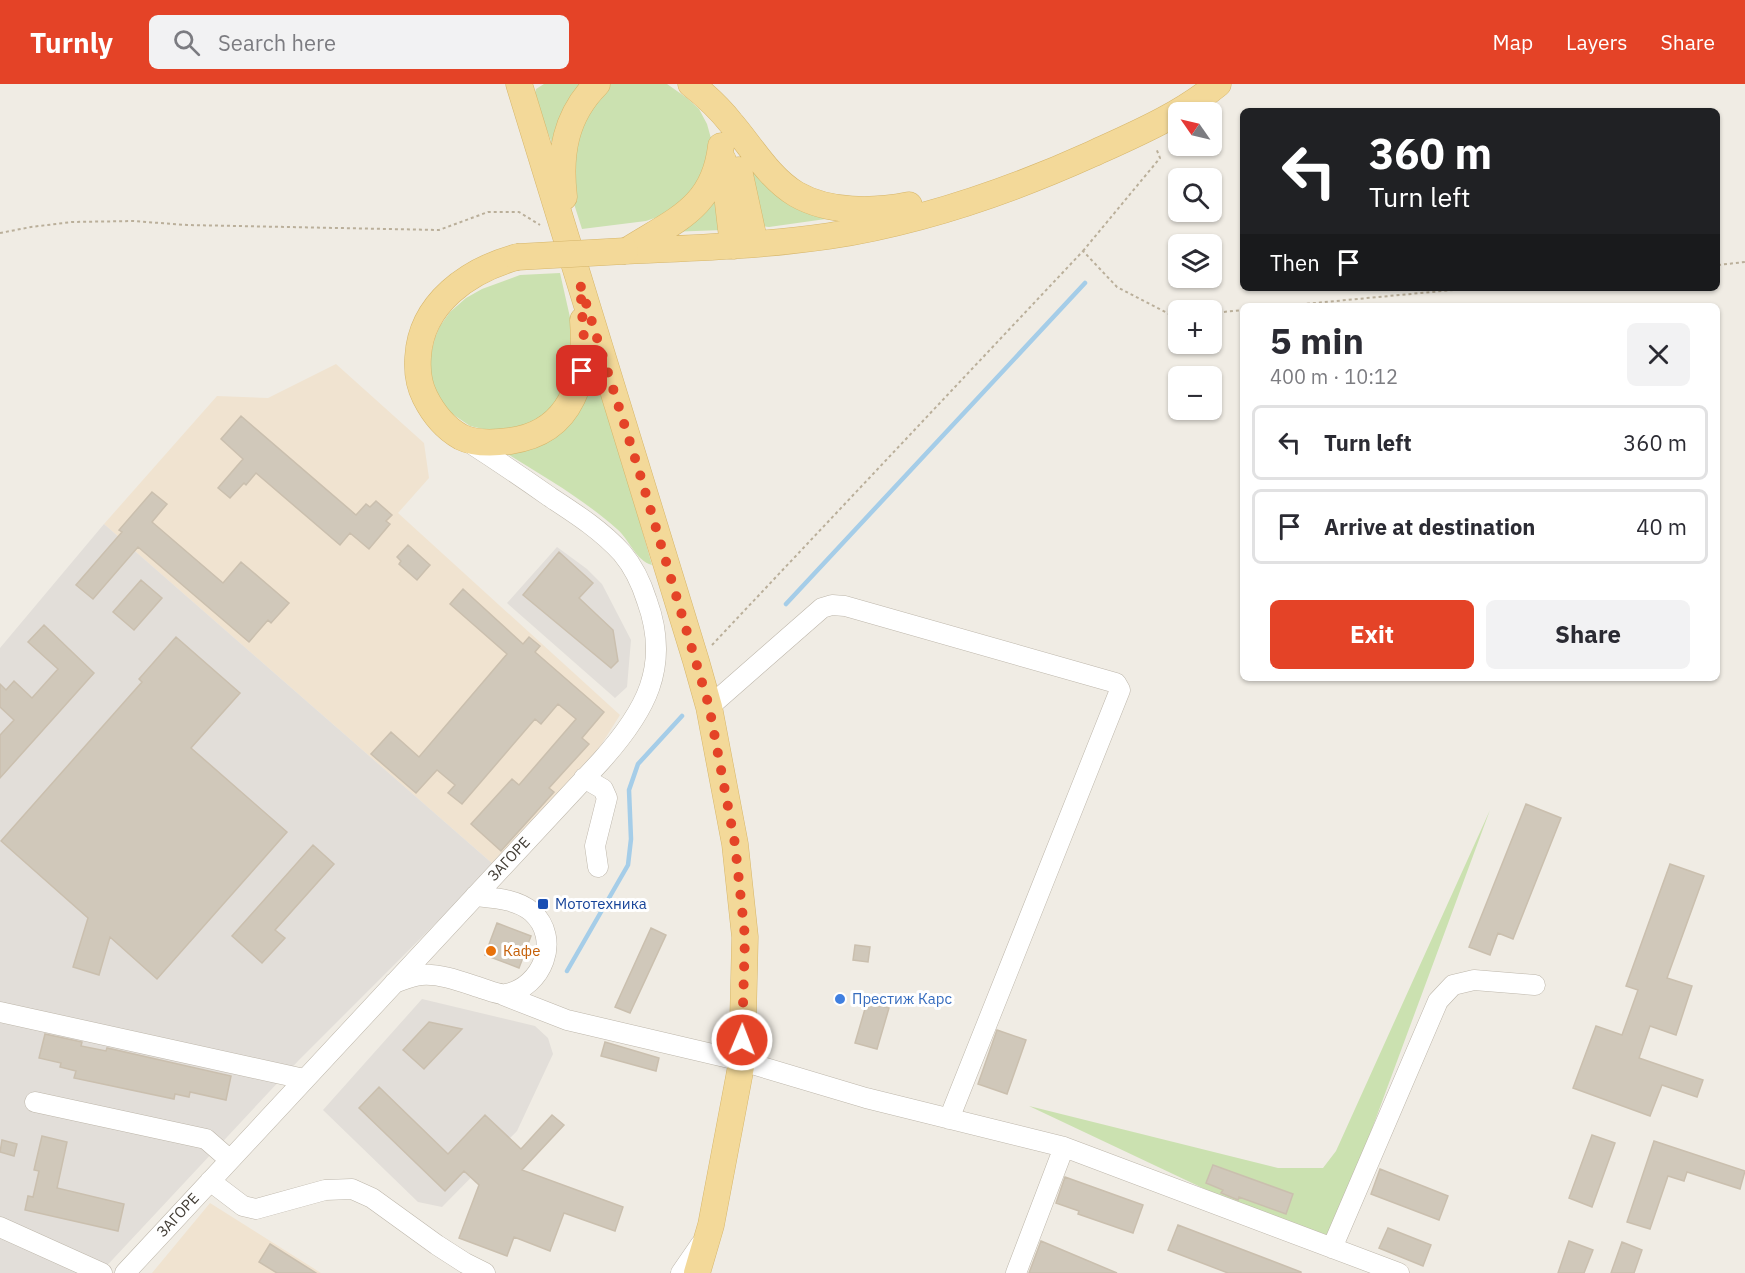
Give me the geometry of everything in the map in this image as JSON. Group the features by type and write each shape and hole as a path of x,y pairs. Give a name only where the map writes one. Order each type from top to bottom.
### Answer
{"main road":[{"path":"519,84 709,706 735,844 745,937 742,1061 709,1232 697,1273"},
{"path":"568,242 562,176 564,147 569,126 578,107 597,84"},
{"path":"691,84 721,113 772,173 790,189 808,200 843,208 893,208 1039,178"},
{"path":"580,284 584,359 579,382 568,407 551,425 527,437 499,442 462,438 438,418 423,392 418,365 422,335 436,308 455,287 481,271 516,257 744,245 828,236 875,227 974,201 1039,178 1148,129 1199,100 1218,84"},
{"path":"625,251 681,217 701,200 715,179 719,167 721,113"},
{"path":"721,113 744,245"},
{"path":"721,147 744,245"}],"street":[{"name":"ЗАГОРЕ","path":"125,1273 614,747 633,723 644,704 656,662 657,639 653,616 646,596 624,555 588,522 462,438"},
{"path":"709,706 822,608 832,605 879,615 1116,684 1120,690 949,1119"},
{"path":"584,778 603,789 607,798 595,846 598,867"},
{"path":"475,896 521,906 532,913 546,935 545,958 535,978 526,987 503,995"},
{"path":"394,983 421,975 444,977 503,995 567,1020 742,1061 866,1098 1064,1147 1332,1248 1373,1269 1399,1273"},
{"path":"1332,1248 1438,1001 1453,985 1474,980 1535,985"},
{"path":"0,1012 304,1079"},
{"path":"35,1102 206,1139 230,1160"},
{"path":"1016,1273 1064,1147"},
{"path":"210,1181 243,1206 256,1209 325,1190 352,1189 372,1198 465,1263 485,1273"},
{"path":"0,1227 102,1273"},
{"path":"681,1273 709,1232"}],"path":[{"path":"696,661 1083,251 1160,158 1148,129"},
{"path":"0,233 72,222 133,221 187,225 439,230 488,212 519,212 568,242"},
{"path":"1083,251 1117,287 1168,313"},
{"path":"1720,265 1745,262"},
{"path":"1315,303 1442,291"},
{"path":"1222,312 1240,310"}],"shaded area":[{"path":"336,364 424,443 429,478 398,513 620,715 591,761 494,865 104,524 217,396 268,398"},
{"path":"104,524 494,865 298,1061 100,1273 0,1273 0,648"},
{"path":"557,547 587,569 602,584 631,640 627,687 615,698 507,603"},
{"path":"422,999 535,1026 548,1038 553,1054 517,1131 442,1207 418,1202 323,1110"},
{"path":"210,1203 321,1273 152,1273"}],"green space":[{"path":"544,84 589,84 555,151 534,97 536,89"},
{"path":"609,84 667,84 699,109 707,124 712,142 697,189 672,212 646,221 582,229 569,188 577,128"},
{"path":"751,157 854,215 769,227 761,226 757,221"},
{"path":"720,180 723,230 668,232"},
{"path":"560,273 576,344 568,387 540,421 496,432 470,426 448,411 434,390 428,366 435,338 450,312 466,298 482,289 520,275"},
{"path":"595,365 652,565 641,559 621,533 590,507 501,450 516,447"},
{"path":"1490,810 1329,1245 1302,1235 1029,1106 1278,1168 1323,1168 1336,1151"}],"building":[{"path":"241,416 356,515 366,504 370,507 376,501 392,515 386,521 390,524 369,549 350,533 340,545 256,473 230,498 218,488 243,459 221,439"},
{"path":"152,492 167,504 152,522 223,583 241,562 289,603 271,623 268,620 249,642 138,547 93,599 76,585 122,532 119,530"},
{"path":"408,545 430,565 417,580 399,564 401,561 397,557"},
{"path":"559,552 593,583 579,598 613,630 618,661 611,668 523,595"},
{"path":"141,580 162,598 134,630 113,612"},
{"path":"463,589 523,644 529,637 540,646 535,652 604,712 582,738 589,744 549,788 554,792 501,851 471,824 512,779 519,785 576,719 558,704 541,724 535,719 462,804 448,793 455,785 437,770 416,793 371,754 391,732 419,757 507,654 450,604"},
{"path":"44,625 94,673 0,778 0,735 14,720 0,707 0,684 6,690 14,681 32,698 58,669 28,642"},
{"path":"176,637 240,693 191,748 287,832 157,979 110,937 99,975 73,967 88,918 1,841 142,682 139,679"},
{"path":"1526,804 1561,818 1513,939 1498,933 1490,955 1469,947"},
{"path":"313,845 334,864 275,930 285,938 262,963 232,936"},
{"path":"1670,864 1704,876 1667,978 1692,986 1676,1035 1650,1026 1639,1058 1703,1080 1697,1097 1662,1085 1650,1116 1573,1088 1596,1026 1622,1035 1638,990 1626,986"},
{"path":"497,923 531,936 519,968 485,955"},
{"path":"651,928 666,935 630,1013 615,1007"},
{"path":"855,945 870,947 868,962 853,960"},
{"path":"867,1002 889,1008 877,1049 855,1043"},
{"path":"429,1022 462,1029 424,1069 403,1050"},
{"path":"997,1030 1026,1040 1007,1094 978,1084"},
{"path":"45,1034 82,1042 81,1046 106,1051 107,1048 231,1076 226,1100 190,1092 189,1097 175,1094 174,1099 74,1078 76,1071 60,1067 61,1063 39,1058"},
{"path":"605,1042 659,1058 656,1071 601,1056"},
{"path":"379,1087 448,1154 485,1115 521,1149 552,1115 564,1125 522,1170 623,1207 615,1231 564,1213 550,1251 514,1237 507,1256 459,1238 479,1185 464,1171 445,1191 359,1108"},
{"path":"1592,1135 1615,1143 1592,1207 1569,1198"},
{"path":"42,1136 67,1142 57,1188 124,1204 118,1231 25,1210 28,1196 33,1197 39,1171 34,1170"},
{"path":"2,1140 17,1144 14,1156 0,1152"},
{"path":"1654,1141 1745,1171 1740,1189 1687,1172 1684,1181 1668,1176 1650,1229 1627,1222"},
{"path":"1213,1165 1293,1194 1286,1214 1239,1197 1238,1200 1206,1183"},
{"path":"1380,1169 1448,1196 1439,1220 1371,1194"},
{"path":"1065,1177 1143,1205 1133,1233 1078,1214 1079,1211 1056,1203"},
{"path":"1178,1225 1301,1273 1228,1273 1168,1250"},
{"path":"1388,1228 1431,1245 1423,1266 1379,1248"},
{"path":"1041,1241 1117,1273 1029,1273"},
{"path":"1569,1241 1593,1250 1584,1273 1558,1273"},
{"path":"1622,1242 1642,1250 1634,1273 1611,1273"},
{"path":"270,1244 316,1273 277,1273 259,1262"}],"waterway":[{"path":"786,604 1085,283"},
{"path":"567,971 628,865 631,839 629,790 638,764 682,716"}],"place":[{"name":"Мототехника","path":"543,904"},
{"name":"Кафе","path":"491,951"},
{"name":"Престиж Карс","path":"840,999"}],"route":[{"path":"582,371 584,340 580,284 709,706 735,844 745,937 742,1040"}]}
